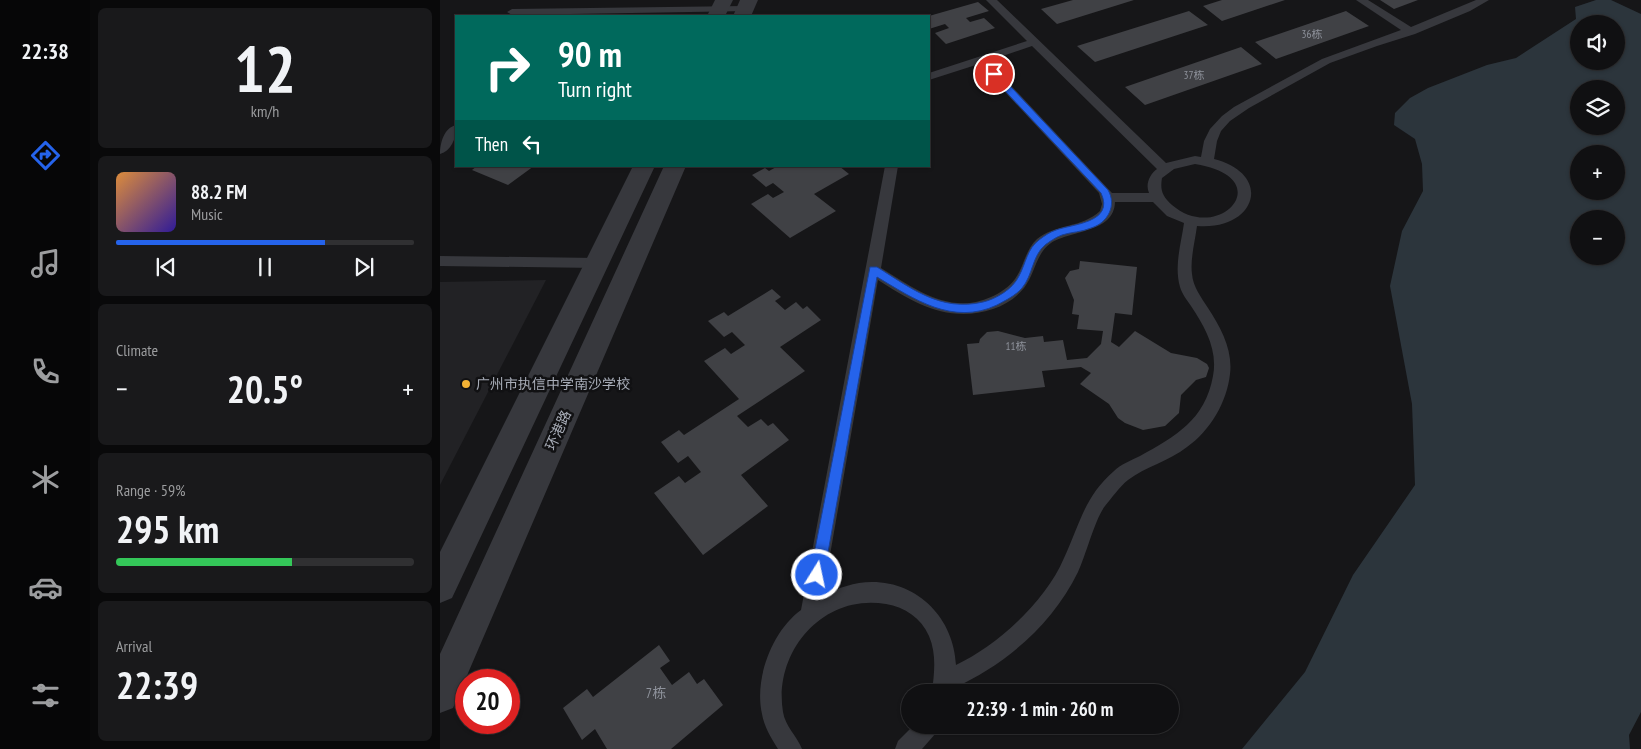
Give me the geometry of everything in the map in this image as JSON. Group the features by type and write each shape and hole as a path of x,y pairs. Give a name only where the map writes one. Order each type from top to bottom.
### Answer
{"street":[{"path":"440,587 644,167"},
{"name":"环港路","path":"440,695 675,167"}],"lane":[{"path":"511,14 519,0"},
{"path":"991,0 1164,168"},
{"path":"1361,0 1411,32"},
{"path":"1207,162 1208,150 1216,129 1233,112 1334,57 1411,32 1484,0"},
{"path":"511,14 745,8"},
{"path":"930,77 1034,42"},
{"path":"873,270 924,300 943,308 956,309 986,306 1010,294 1018,285 1025,276 1030,258 1041,243 1058,233 1089,226 1107,211 1108,198 1100,186 981,60"},
{"path":"440,150 455,129"},
{"path":"1184,161 1207,162 1223,167 1237,176 1246,191 1246,199 1243,206 1227,218 1204,222 1191,220 1169,212 1155,197 1154,181 1164,168 1184,161"},
{"path":"810,614 892,167"},
{"path":"1108,198 1155,197"},
{"path":"948,684 995,654 1036,617 1056,592 1072,566 1096,503 1121,475 1181,442 1202,422 1216,399 1222,374 1221,350 1212,326 1188,289 1184,273 1191,220"},
{"path":"440,260 597,263"},
{"path":"791,749 780,732 772,713 774,669 782,648 794,629 828,601 867,590 887,592 904,598 920,608 933,622 941,640 946,660 944,684"},
{"path":"906,749 921,734"}],"shaded area":[{"path":"1596,0 1611,0 1641,14 1641,712 1629,735 1630,749 1242,749 1305,672 1353,575 1415,485 1412,404 1390,286 1402,231 1423,191 1422,164 1415,139 1394,125 1395,113 1410,98 1428,88 1487,65 1516,58 1570,23 1570,70 1625,70 1625,15 1576,15 1575,7"},
{"name":"广州市执信中学南沙学校","path":"546,280 440,485 440,282"}],"building":[{"path":"1073,0 1134,0 1057,24 1041,9"},
{"path":"1222,0 1285,0 1222,21 1203,6"},
{"path":"1380,0 1418,0 1394,9"},
{"path":"978,2 989,11 966,18 970,22 984,18 995,28 946,44 935,33 949,28 945,24 930,29 930,16"},
{"path":"1189,11 1208,25 1095,62 1077,46"},
{"path":"1346,11 1369,26 1276,59 1255,42"},
{"path":"1241,47 1262,64 1145,105 1125,87"},
{"path":"476,167 533,167 508,185 472,170"},
{"path":"776,167 840,167 849,174 814,194 836,211 790,238 751,204 768,194 773,198 784,192 773,183 766,187 752,175 765,168 769,171"},
{"path":"1080,261 1137,267 1132,315 1115,313 1111,342 1119,347 1135,331 1171,353 1197,358 1207,364 1209,368 1206,377 1196,380 1181,395 1179,413 1165,426 1143,430 1125,423 1118,418 1109,404 1080,384 1091,373 1081,367 1042,371 1045,387 973,395 967,344 979,343 980,339 987,332 998,331 1025,338 1043,336 1044,342 1063,340 1067,360 1087,358 1101,344 1103,331 1077,329 1079,315 1072,314 1074,300 1065,278 1070,271 1079,269"},
{"path":"772,289 781,297 775,301 785,310 796,302 803,309 807,306 821,320 780,347 805,371 737,416 748,427 761,419 768,426 773,423 789,440 741,475 768,506 703,555 654,493 679,476 685,483 701,472 688,456 678,463 661,442 679,430 684,435 739,399 704,361 725,348 731,354 745,345 732,332 724,337 708,321 724,312 728,316"},
{"path":"659,645 670,661 660,668 672,685 689,672 697,684 704,679 723,705 671,749 607,749 595,729 582,740 563,708 587,689 593,697"}],"place":[{"name":"广州市执信中学南沙学校","path":"466,384"}],"route":[{"path":"817,575 873,270 918,297 943,308 956,309 986,306 1010,294 1018,285 1025,276 1034,250 1041,243 1058,233 1089,226 1097,222 1107,211 1108,198 1105,192 994,74"}]}
